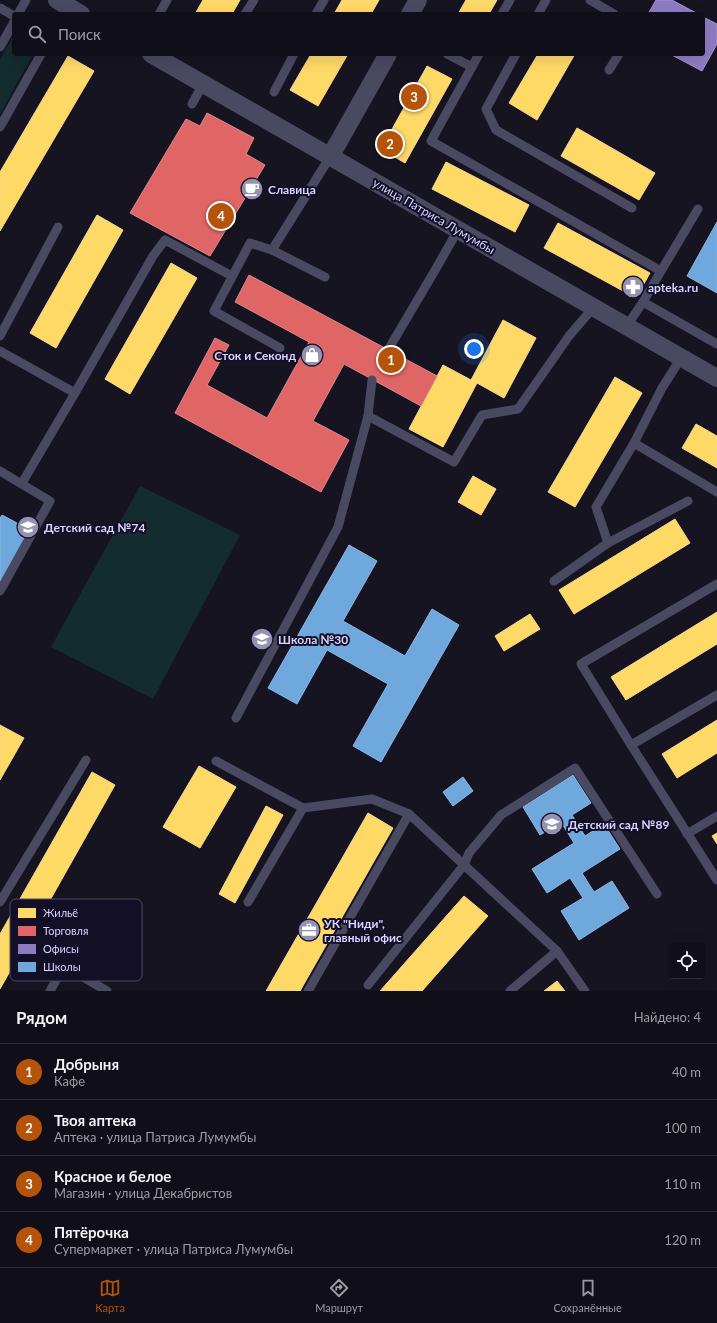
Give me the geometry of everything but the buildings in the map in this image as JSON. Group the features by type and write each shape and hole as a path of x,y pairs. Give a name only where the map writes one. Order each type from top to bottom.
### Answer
{"street":[{"path":"57,0 78,12"},
{"path":"411,12 418,0"},
{"name":"улица Патриса Лумумбы","path":"154,56 717,378"},
{"path":"330,157 387,56"}],"lane":[{"path":"19,12 26,0"},
{"path":"160,12 167,0"},
{"path":"246,12 254,0"},
{"path":"317,12 324,0"},
{"path":"503,12 510,0"},
{"path":"539,12 546,0"},
{"path":"590,0 611,12"},
{"path":"0,8 12,19"},
{"path":"0,47 12,25"},
{"path":"0,127 40,56"},
{"path":"274,92 293,56"},
{"path":"452,56 472,67"},
{"path":"478,56 431,141 661,271"},
{"path":"515,56 486,109 496,130 632,208"},
{"path":"609,70 618,56"},
{"path":"192,104 203,84"},
{"path":"272,250 330,157"},
{"path":"626,326 643,302 698,209"},
{"path":"0,336 58,227"},
{"path":"388,350 458,230"},
{"path":"22,483 153,256 165,240 232,276"},
{"path":"280,348 214,311 250,243 272,250 325,277"},
{"path":"643,302 717,344"},
{"path":"368,416 454,462 482,415 518,409 569,336 593,308"},
{"path":"0,352 75,393"},
{"path":"608,544 596,507 634,443 662,388 681,358"},
{"path":"236,718 338,527 368,416 372,380"},
{"path":"634,443 717,492"},
{"path":"0,471 50,500 0,591"},
{"path":"554,581 608,544 688,500"},
{"path":"717,584 581,664 717,880"},
{"path":"631,745 717,695"},
{"path":"0,902 86,760"},
{"path":"216,761 303,808 372,799 409,814 558,951 585,991"},
{"path":"368,985 464,865 469,853 501,816 575,768 657,894"},
{"path":"248,902 303,808"},
{"path":"308,991 409,814"},
{"path":"687,834 717,816"},
{"path":"510,991 558,951"},
{"path":"50,991 56,981"},
{"path":"90,981 107,991"}],"green space":[{"path":"12,38 12,56 32,56 0,114 0,60"},
{"path":"140,486 240,535 153,699 51,647"}],"place":[{"name":"Красное и белое","path":"414,97"},
{"name":"Твоя аптека","path":"390,144"},
{"name":"Славица","path":"252,189"},
{"name":"Пятёрочка","path":"221,216"},
{"name":"apteka.ru","path":"633,287"},
{"name":"Сток и Секонд","path":"312,355"},
{"name":"Добрыня","path":"391,360"},
{"name":"Детский сад №74","path":"28,527"},
{"name":"Школа №30","path":"262,639"},
{"name":"Детский сад №89","path":"552,824"},
{"name":"УК \"Ниди\", главный офис","path":"309,930"}]}
